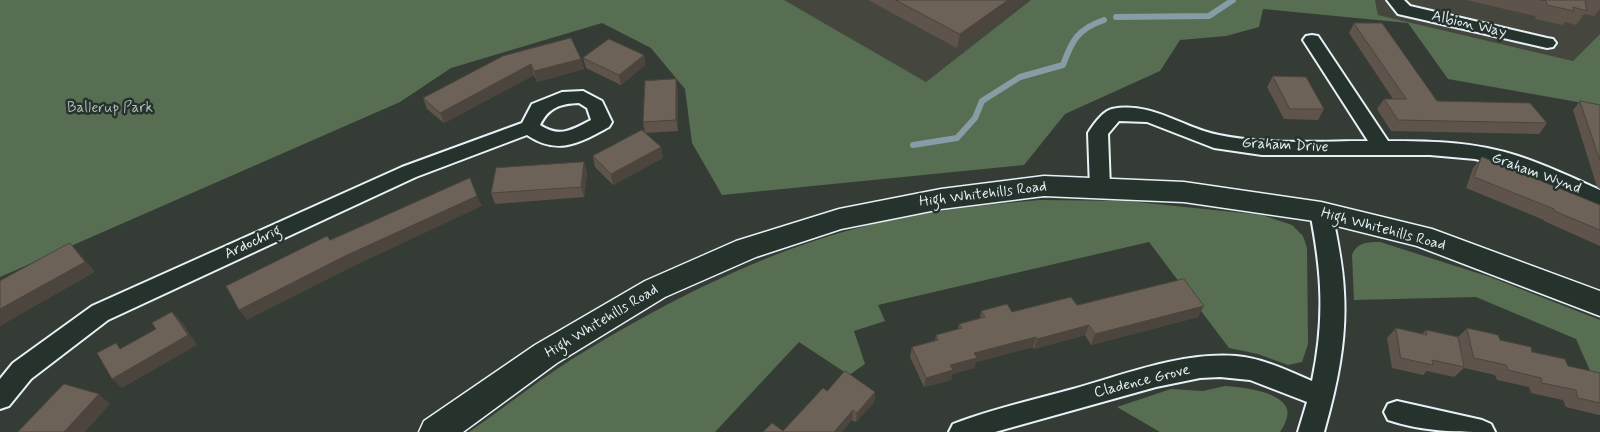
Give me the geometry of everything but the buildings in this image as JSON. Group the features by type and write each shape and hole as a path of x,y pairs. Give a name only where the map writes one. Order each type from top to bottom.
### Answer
{"street":[{"name":"Albion Way","path":"1395,0 1404,10 1547,43"},
{"path":"1312,40 1382,147"},
{"name":"Graham Drive","path":"1100,188 1098,133 1114,115 1149,116 1214,141 1262,148 1382,147"},
{"name":"Ardochrig","path":"0,398 22,371 100,313 409,172 528,127"},
{"name":"Graham Wynd","path":"1382,147 1430,148 1475,152 1512,161 1600,198"},
{"name":"High Whitehills Road","path":"436,432 546,354 655,289 746,249 839,219 941,199 1044,186 1184,192 1321,212 1422,237 1600,304"},
{"path":"1311,432 1322,397 1331,343 1333,292 1321,212"},
{"name":"Cladence Grove","path":"962,432 1119,387 1186,370 1214,366 1240,368 1263,373 1322,397"},
{"path":"1397,412 1482,432"}],"shaded area":[{"path":"784,0 1031,0 926,82"},
{"path":"1375,0 1600,0 1600,34 1573,61 1378,15"}],"green space":[{"name":"Ballerup Park","path":"0,0 784,0 926,82 1031,0 1375,0 1378,15 1573,61 1600,34 1600,106 1448,79 1408,23 1263,9 1259,27 1226,36 1180,40 1160,71 1065,114 1024,165 722,195 692,143 685,89 651,48 602,23 451,68 400,102 0,277"},
{"path":"1040,200 1127,201 1262,215 1292,225 1303,236 1307,248 1308,344 1302,362 1288,365 1258,354 1229,348 1149,242 878,305 885,321 854,331 865,364 849,375 799,342 715,432 469,432 557,369 587,350 653,312 757,263 828,236 908,216 952,209"},
{"path":"1380,242 1490,277 1600,320 1600,393 1576,339 1476,297 1354,300 1352,255 1360,245"},
{"path":"1225,386 1260,391 1277,398 1283,403 1287,409 1287,415 1280,432 1160,432 1117,407 1171,389 1203,391"}],"waterway":[{"path":"1116,17 1209,16 1233,0"},
{"path":"913,145 957,138 975,118 982,101 1020,77 1063,65 1077,36 1088,27 1104,20"}]}
